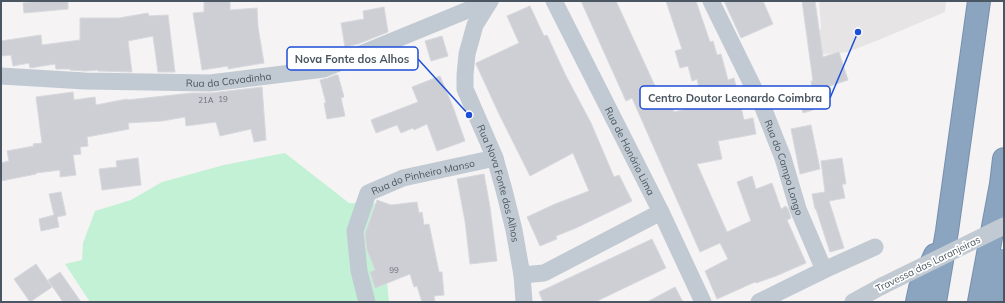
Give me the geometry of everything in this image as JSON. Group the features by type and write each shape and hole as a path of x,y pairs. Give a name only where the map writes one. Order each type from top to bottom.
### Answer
{"highway":[{"path":"935,302 947,231 979,1"},
{"path":"979,302 1001,184 1004,159"},
{"path":"996,302 997,281 1004,237 1001,184"},
{"path":"916,302 920,288 947,231"}],"street":[{"name":"Rua da Cavadinha","path":"1,76 85,81 210,83 324,69 490,1"},
{"name":"Rua Nova Fonte dos Alhos","path":"490,1 475,25 466,54 465,89 495,158 514,230 522,275 524,302"},
{"name":"Rua de Honório Lima","path":"554,1 661,212 703,302"},
{"name":"Rua do Campo Longo","path":"711,1 762,105 783,158 798,209 824,270"},
{"name":"Rua do Pinheiro Manso","path":"367,302 358,271 355,231 368,193 402,178 495,158"},
{"path":"522,275 544,274 661,212"},
{"name":"Travessa das Laranjeiras","path":"853,302 882,286 1004,226"},
{"path":"759,302 875,247"}],"shaded area":[{"path":"819,1 946,1 945,12 881,39 848,52 816,55 821,26"}],"green space":[{"path":"285,153 349,203 387,204 383,243 389,302 90,302 65,264 82,260 83,243 95,211 131,200 162,182 224,165"}],"building":[{"path":"39,1 68,1 68,9 24,13 23,3"},
{"path":"204,1 230,1 230,10 257,8 258,27 264,63 228,69 228,66 202,70 193,13 204,12"},
{"path":"581,1 616,1 660,97 666,94 674,112 703,105 697,79 692,81 688,66 680,68 675,51 682,49 666,1 696,1 710,42 713,41 717,55 721,54 728,80 734,78 744,120 753,118 756,134 718,141 722,159 697,164 727,232 751,221 737,182 752,176 756,189 772,183 781,209 786,206 788,209 791,218 787,220 806,263 776,276 756,283 755,282 717,299 705,271 728,259 720,243 700,252 632,98 626,101"},
{"path":"724,1 763,1 773,24 741,38"},
{"path":"802,1 815,1 823,57 839,52 848,80 830,86 831,96 814,99"},
{"path":"530,6 544,36 547,35 565,74 591,123 614,177 619,175 632,201 556,236 557,239 540,246 527,217 589,191 573,153 530,176 476,64 519,43 507,16"},
{"path":"384,7 388,32 358,44 345,47 341,23 364,19 363,11"},
{"path":"148,13 149,16 168,15 175,72 158,72 153,36 128,41 132,72 56,69 55,64 30,68 29,63 13,66 11,55 1,56 1,41 41,35 42,45 80,40 80,18 119,18"},
{"path":"442,36 448,56 431,61 425,41"},
{"path":"338,75 344,97 341,98 345,116 327,119 324,103 326,103 320,80"},
{"path":"440,76 465,141 437,151 427,124 414,130 413,128 401,133 397,125 376,133 371,120 418,102 412,87"},
{"path":"262,87 266,140 254,142 251,129 220,136 216,122 186,126 185,117 162,121 128,123 129,129 87,137 88,146 80,147 81,154 73,155 76,175 60,177 60,170 36,173 1,181 1,163 9,161 7,151 42,143 36,97 73,92 74,100 95,97 96,105 127,99 192,93 211,93"},
{"path":"808,90 813,110 803,113 798,92"},
{"path":"811,125 820,169 800,174 791,129"},
{"path":"138,158 141,185 102,190 99,169 117,167 116,161"},
{"path":"842,158 846,184 842,184 845,198 829,201 844,248 830,252 815,209 812,194 825,192 821,161"},
{"path":"484,174 497,261 470,264 465,221 457,179"},
{"path":"61,192 66,215 57,217 59,227 41,231 39,219 54,215 49,194"},
{"path":"377,200 391,205 417,202 419,213 422,212 424,225 429,224 439,272 442,272 444,295 434,296 435,302 422,302 417,286 414,287 410,274 375,288 370,272 375,270 367,250 365,234"},
{"path":"652,239 666,268 595,302 543,302 539,292"},
{"path":"36,264 52,287 30,302 14,279"},
{"path":"60,272 81,302 63,302 48,280"},
{"path":"675,287 683,302 647,302"}],"place":[{"name":"Centro Doutor Leonardo Coimbra","path":"858,32"},
{"name":"Nova Fonte dos Alhos","path":"469,115"}]}
